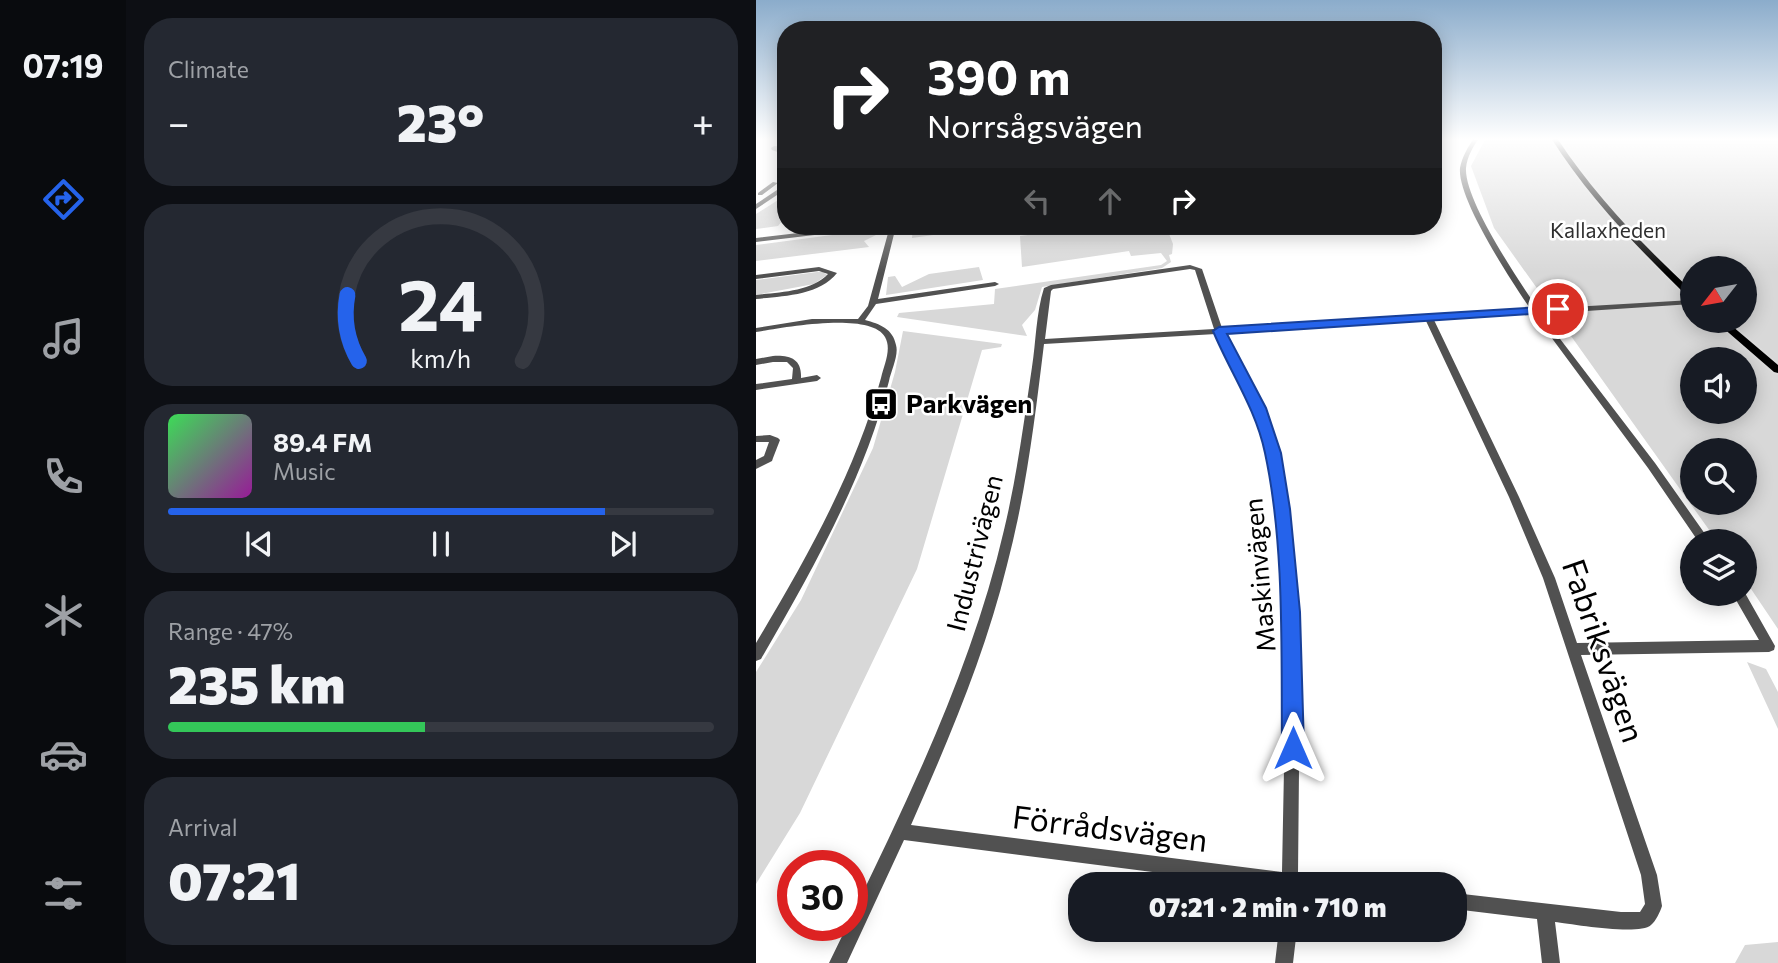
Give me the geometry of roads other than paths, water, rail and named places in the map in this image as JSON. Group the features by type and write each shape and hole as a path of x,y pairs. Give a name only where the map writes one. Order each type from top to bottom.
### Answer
{"main road":[{"path":"1587,183 1614,217 1680,284"},
{"path":"1734,333 1778,370"}],"street":[{"path":"758,195 775,183"},
{"path":"1466,183 1496,248 1535,310 1665,483 1696,529"},
{"path":"756,207 777,192"},
{"path":"758,195 773,194"},
{"path":"756,240 798,235"},
{"path":"861,320 873,302 891,235"},
{"name":"Industrivägen","path":"838,963 901,832 952,708 991,602 1007,541 1047,290 1051,287 1190,267 1198,269 1202,277"},
{"path":"756,277 819,270 833,273 828,281 818,286 756,297"},
{"name":"Maskinvägen","path":"1202,277 1229,355 1259,408 1269,435 1279,489 1293,666 1290,872"},
{"path":"873,302 995,284"},
{"path":"1040,342 1680,303"},
{"name":"Fabriksvägen","path":"1428,317 1514,497 1549,578 1649,875 1654,906 1648,917 1634,921 1545,912"},
{"path":"756,330 817,322 861,320 881,326 891,333 893,341 876,409 839,505 796,589 756,655"},
{"path":"756,362 784,359 792,361 797,368 796,381"},
{"path":"756,387 817,378"},
{"path":"756,439 775,440 768,458 756,465"},
{"path":"1574,649 1769,646 1746,606"},
{"name":"Förrådsvägen","path":"901,832 1212,872"},
{"path":"1467,903 1545,912 1551,963"},
{"path":"1284,963 1286,942"}],"place":[{"name":"Parkvägen","path":"881,404"}],"park label":[{"name":"Kallaxheden","path":"1608,231"}]}
